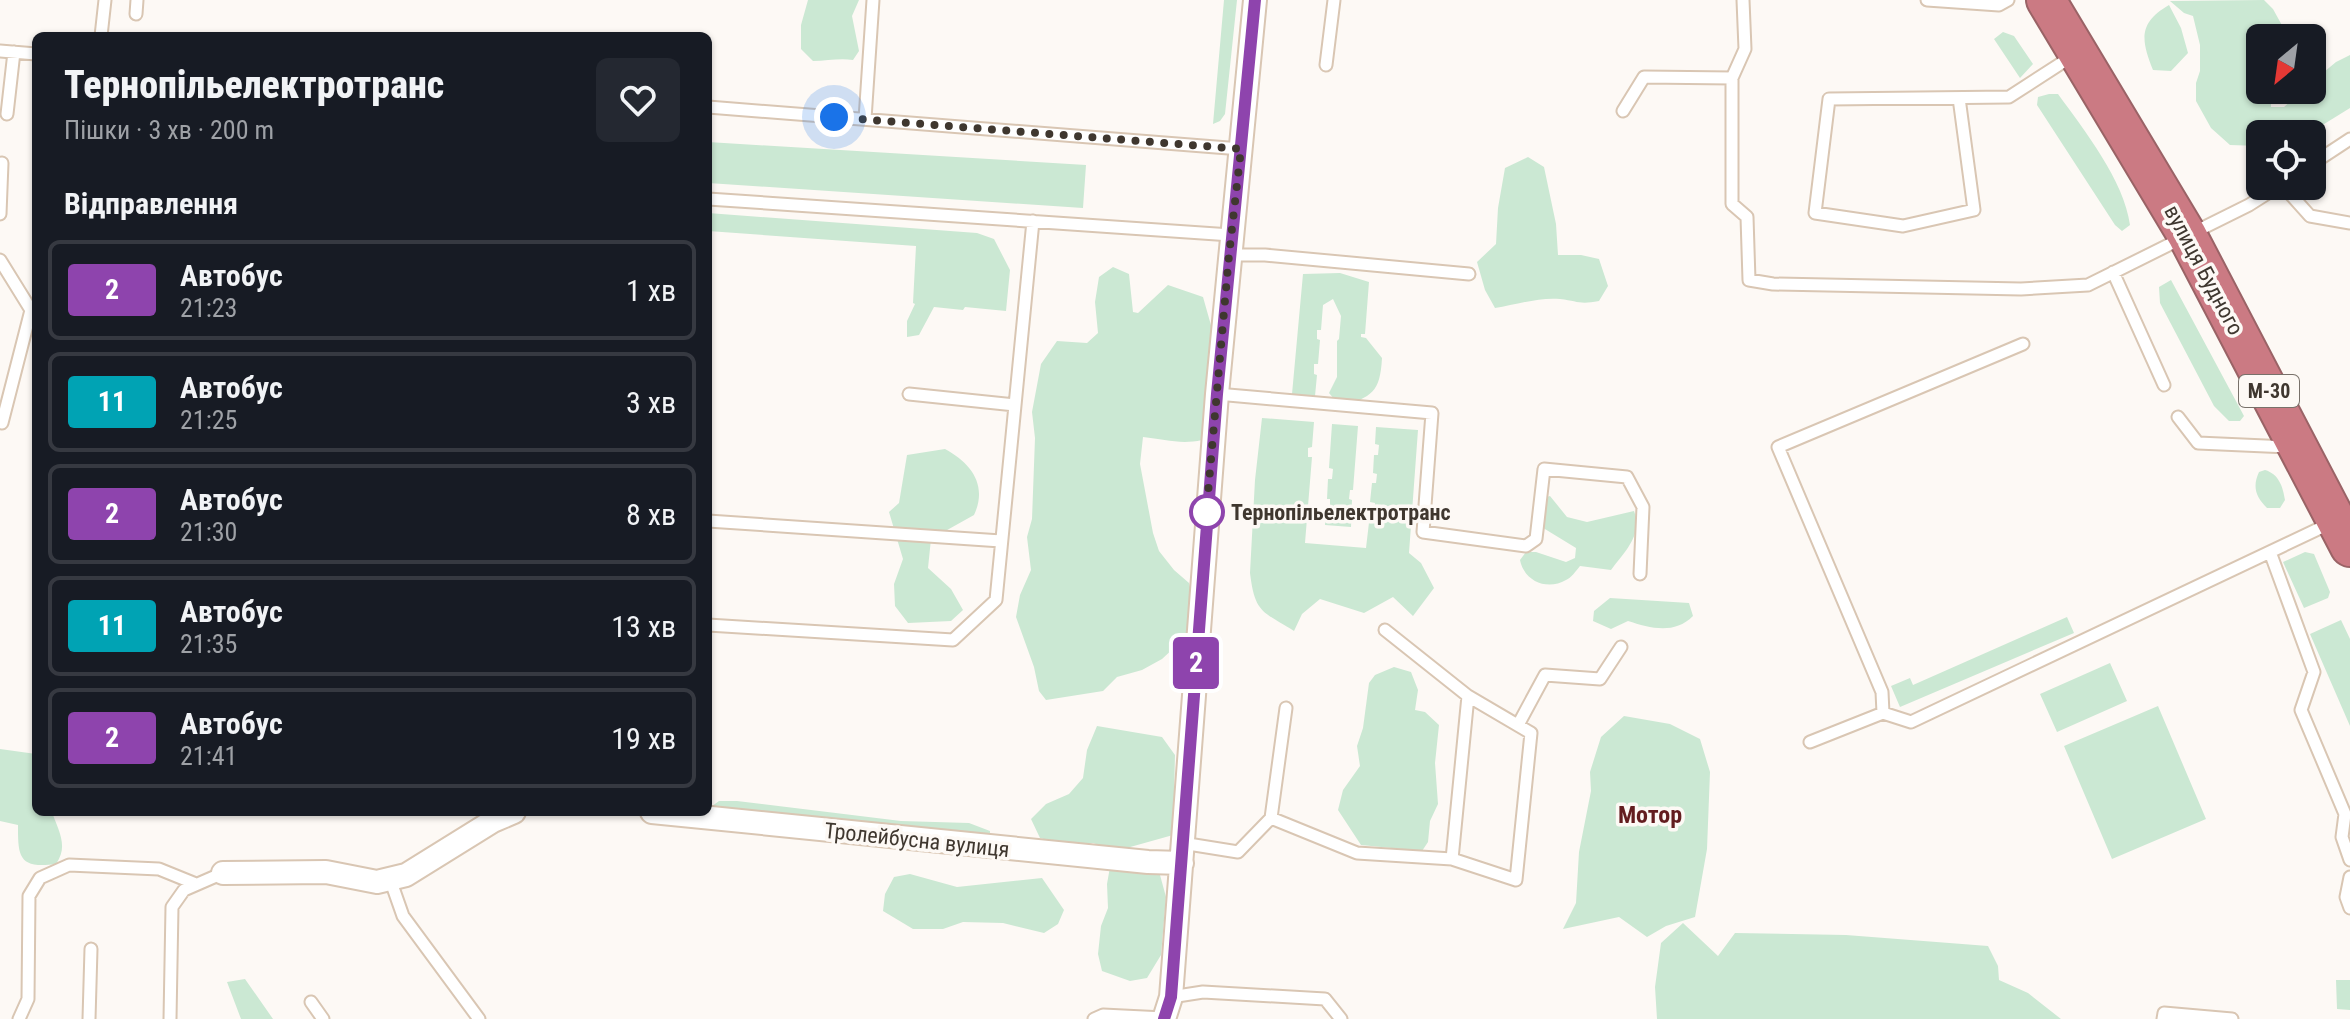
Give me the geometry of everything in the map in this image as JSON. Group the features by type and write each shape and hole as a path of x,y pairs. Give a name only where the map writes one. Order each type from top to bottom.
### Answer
{"highway":[{"name":"вулиця Будного","path":"2046,0 2187,235 2343,533"}],"street":[{"path":"1167,1011 1217,394 1255,0"},
{"path":"223,873 301,870 377,882 406,875 505,816"},
{"name":"Тролейбусна вулиця","path":"691,816 1093,857 1182,853"}],"lane":[{"path":"101,32 105,0"},
{"path":"136,14 137,0"},
{"path":"865,119 873,0"},
{"path":"1326,65 1334,0"},
{"path":"1743,0 1745,49 1732,78 1732,204 1747,217 1749,280 1773,284 2021,289 2088,285 2257,200"},
{"path":"1927,0 1999,5 2008,0"},
{"path":"0,51 32,54"},
{"path":"7,114 14,52"},
{"path":"1959,98 1974,210 1903,226 1815,213 1829,99 2009,97 2079,52"},
{"path":"1623,111 1644,77 1732,78"},
{"path":"712,107 1241,149"},
{"path":"2326,155 2350,139"},
{"path":"0,214 2,163"},
{"path":"712,199 1033,221 1230,245 1265,255 1469,274"},
{"path":"2295,200 2310,216 2350,223"},
{"path":"712,625 953,640 996,600 1033,221"},
{"path":"0,260 31,310 2,423"},
{"path":"2113,272 2164,385"},
{"path":"1883,713 1882,692 1778,447 2023,344"},
{"path":"909,394 1015,405"},
{"path":"1217,394 1432,413 1423,532 1526,546 1536,539 1544,469 1627,477 1643,507 1640,574"},
{"path":"2178,417 2198,443 2299,448"},
{"path":"712,521 1001,541"},
{"path":"1810,742 1883,713 1911,722 2270,552 2343,533"},
{"path":"2270,552 2314,672 2301,710 2345,814 2342,837 2350,860"},
{"path":"1271,818 1357,853 1452,859 1516,880 1531,733 1468,696 1385,630"},
{"path":"1518,725 1545,675 1600,679 1621,647"},
{"path":"1452,859 1468,696"},
{"path":"1182,853 1238,852 1271,818 1286,708"},
{"path":"19,1019 28,999 29,896 40,878 69,865 159,869 196,884"},
{"path":"170,1019 172,907 184,890 223,873"},
{"path":"2350,877 2346,897 2350,908"},
{"path":"390,879 403,916 479,1019"},
{"path":"89,1019 91,949"},
{"path":"1100,1018 1167,1011 1203,992 1325,999 1341,1019"},
{"path":"311,1002 323,1019"},
{"path":"2163,1019 2164,1013 2232,1019"}],"green space":[{"path":"808,0 859,0 852,16 859,51 853,60 813,61 801,49 801,25"},
{"path":"1224,0 1237,0 1225,114 1213,124"},
{"path":"2264,0 2273,9 2281,24 2246,24 2246,104 2284,107 2287,104 2326,104 2326,70 2350,55 2350,108 2326,123 2326,120 2246,120 2246,146 2230,145 2211,128 2196,101 2200,45 2193,16 2184,13 2170,1"},
{"path":"2169,5 2181,28 2188,53 2171,71 2153,70 2146,50 2145,33 2152,19"},
{"path":"2003,32 2014,36 2033,64 2020,78 1994,39"},
{"path":"2058,94 2111,173 2130,225 2122,231 2115,225 2037,105 2038,97"},
{"path":"712,142 1086,165 1083,208 712,183"},
{"path":"1528,157 1544,167 1556,224 1558,255 1599,259 1608,286 1599,301 1583,303 1544,299 1495,308 1485,290 1477,262 1496,244 1505,168"},
{"path":"712,213 977,233 994,239 1010,270 1006,311 934,307 919,335 907,337 907,321 915,304 916,246 712,231"},
{"path":"1113,267 1129,274 1133,312 1138,313 1168,285 1203,297 1216,343 1213,425 1202,440 1179,442 1143,437 1140,464 1159,551 1189,583 1195,608 1189,634 1162,659 1142,670 1117,677 1103,691 1046,700 1039,691 1016,617 1020,595 1031,570 1027,537 1032,519 1035,438 1032,412 1041,364 1057,341 1087,343 1098,333 1095,302 1099,277"},
{"path":"1340,273 1369,282 1365,334 1361,337 1366,338 1382,358 1379,379 1372,392 1341,407 1329,393 1337,377 1341,316 1333,299 1323,305 1321,330 1317,330 1317,339 1320,340 1318,364 1314,364 1314,374 1317,375 1315,396 1292,394 1303,274"},
{"path":"2171,280 2244,416 2240,421 2229,421 2214,406 2160,303 2159,287"},
{"path":"1262,418 1314,422 1312,447 1308,448 1308,457 1312,457 1305,543 1366,548 1370,514 1374,514 1375,503 1370,502 1372,483 1376,483 1377,474 1373,473 1374,455 1378,455 1379,445 1375,444 1376,427 1418,430 1409,553 1421,563 1434,588 1413,616 1393,597 1364,613 1320,599 1302,614 1294,631 1262,610 1254,596 1250,573"},
{"path":"1332,424 1358,426 1353,490 1350,490 1349,499 1352,500 1351,527 1325,525 1326,509 1330,509 1328,479 1332,479 1333,469 1329,468"},
{"path":"945,449 962,461 974,476 978,485 978,504 974,515 931,539 928,568 951,589 963,610 951,621 908,623 895,606 894,584 903,559 889,512 899,503 907,455"},
{"path":"2265,470 2277,478 2281,486 2285,500 2280,508 2267,508 2258,496 2257,477 2259,472"},
{"path":"1550,496 1567,517 1587,522 1634,511 1634,535 1611,570 1580,566 1568,579 1551,584 1537,582 1526,574 1520,560 1526,552 1536,552 1566,562 1575,558 1576,548 1540,526 1540,499"},
{"path":"2305,552 2314,554 2330,592 2328,598 2304,608 2283,562"},
{"path":"1610,598 1689,603 1693,616 1670,628 1653,628 1628,621 1611,629 1593,621 1594,611"},
{"path":"2067,617 2074,633 1900,707 1891,686 1910,678 1913,685"},
{"path":"2341,620 2350,639 2350,726 2310,634"},
{"path":"2110,663 2127,701 2057,732 2040,694"},
{"path":"1394,667 1411,672 1418,690 1415,710 1425,712 1439,725 1435,763 1438,804 1430,821 1428,842 1422,851 1361,845 1338,810 1343,790 1360,766 1357,746 1363,728 1369,683 1375,675"},
{"path":"2158,706 2206,819 2112,859 2064,746"},
{"path":"1624,716 1670,724 1700,739 1710,772 1707,849 1695,917 1666,926 1647,937 1619,917 1563,929 1576,903 1579,852 1591,791 1590,772 1601,737"},
{"path":"1097,726 1162,737 1175,755 1173,835 1116,851 1093,843 1074,847 1040,838 1031,819 1046,804 1069,794 1083,778 1087,750"},
{"path":"0,749 32,753 32,816 53,816 62,844 56,864 27,862 20,852 18,825 0,821"},
{"path":"719,801 737,801 901,821 969,823 990,831 990,845 712,810"},
{"path":"1146,865 1160,875 1166,897 1161,955 1147,978 1130,981 1102,971 1098,954 1101,926 1108,908 1110,867"},
{"path":"910,874 957,887 1042,878 1064,910 1058,924 1044,933 1003,923 963,922 943,929 913,929 883,911 885,894 894,877"},
{"path":"1683,923 1718,956 1735,933 1846,935 1988,946 1998,966 1999,980 2028,993 2061,1019 1657,1019 1655,987 1661,943"},
{"path":"245,979 273,1019 241,1019 227,982"},
{"path":"2336,980 2350,980 2350,1010 2337,1009"}],"bus line":[{"name":"2","path":"1164,1019 1171,997 1206,516 1255,0"}],"place":[{"name":"Тернопільелектротранс","path":"1207,512"}],"district":[{"name":"Мотор","path":"1650,815"}],"route":[{"path":"834,117 1241,149 1206,516 1207,512"}]}
